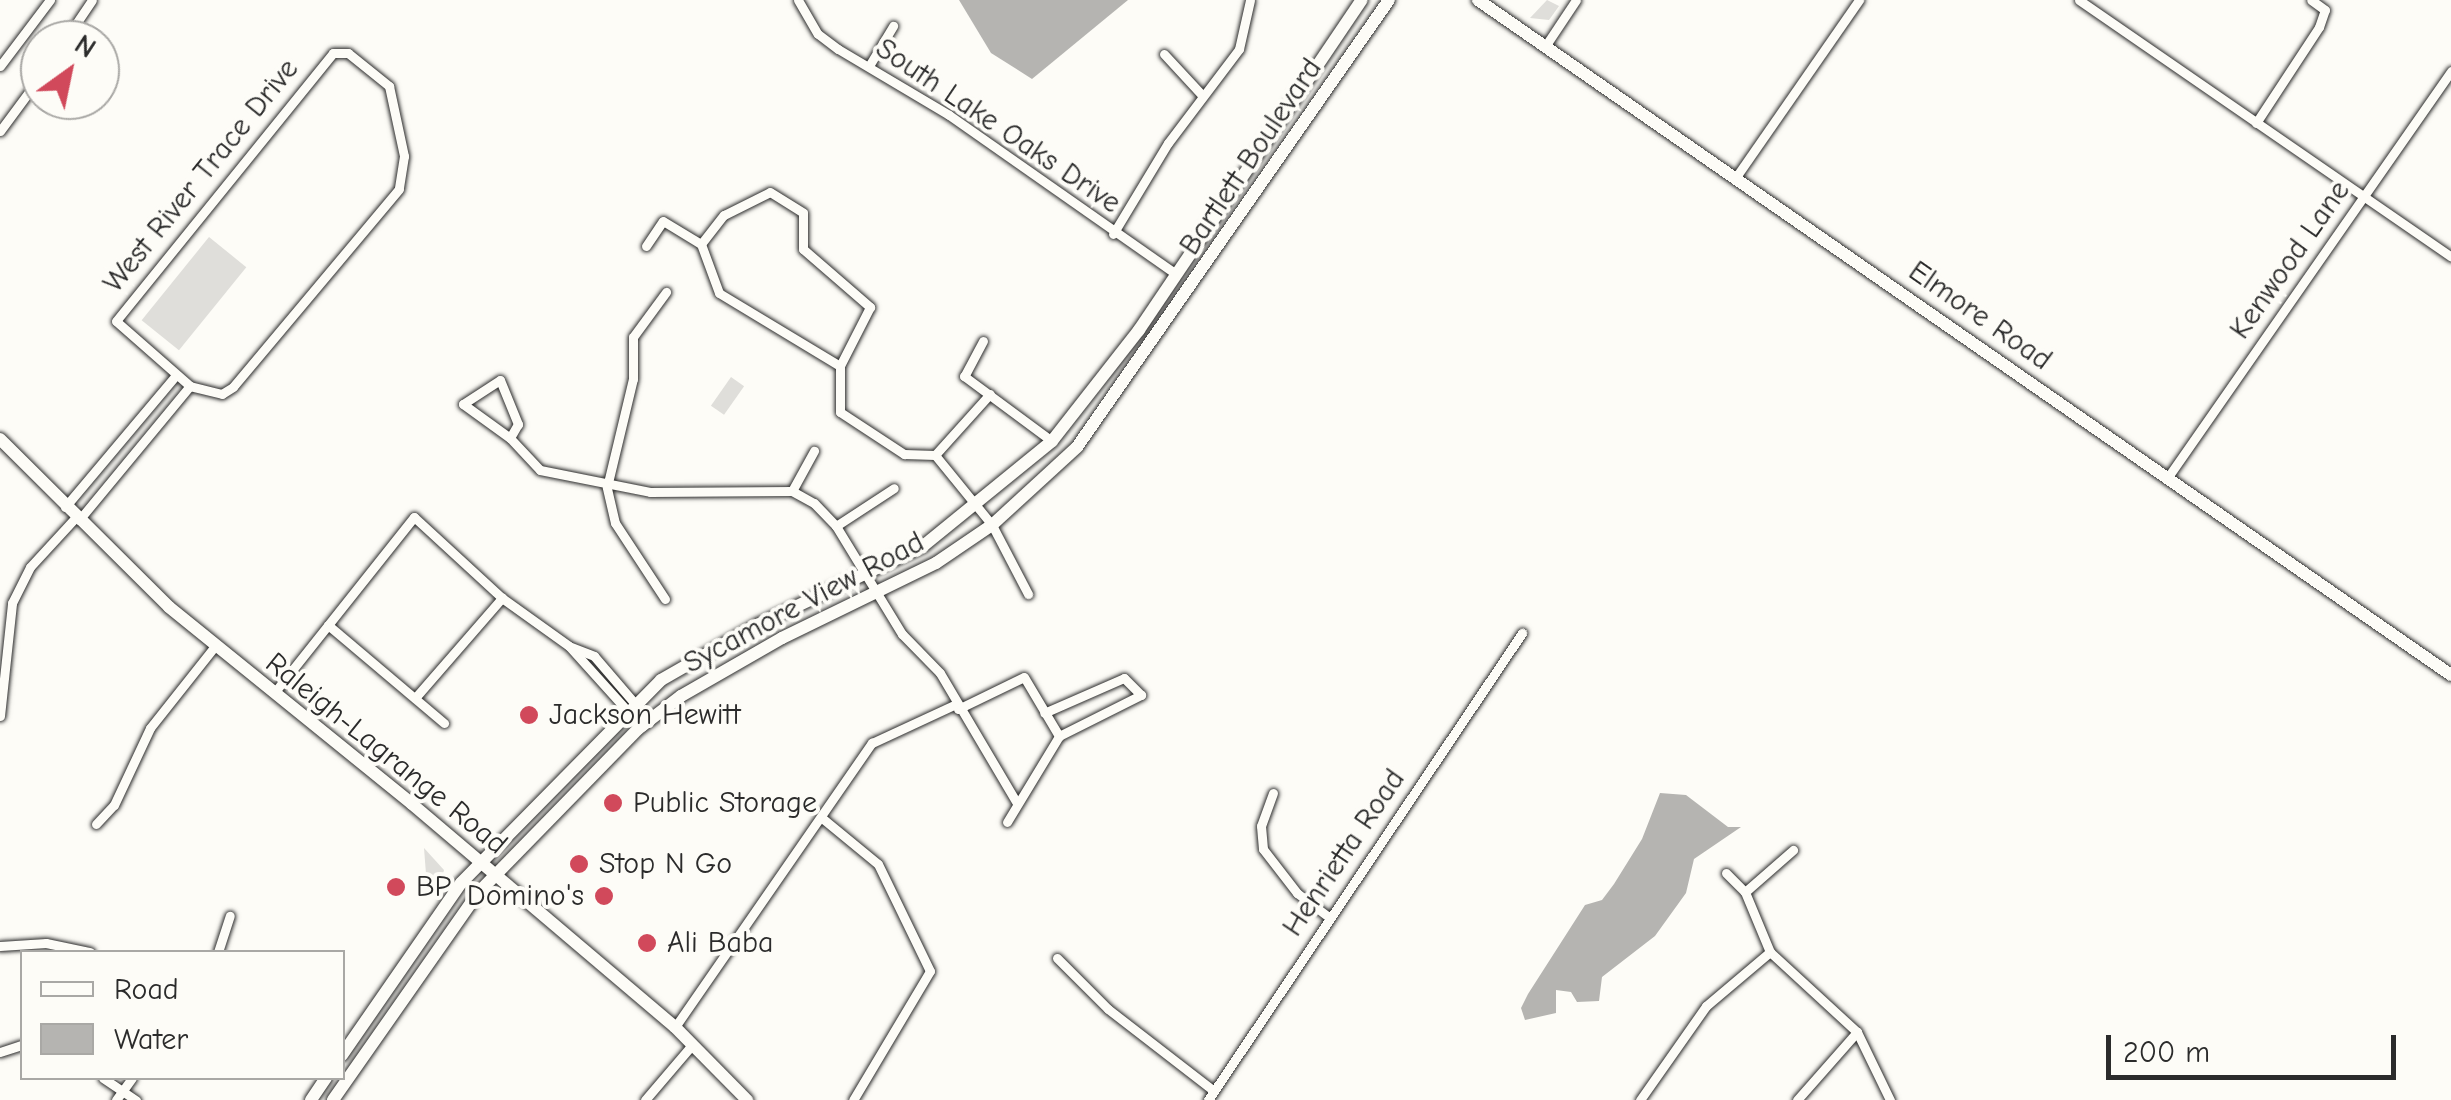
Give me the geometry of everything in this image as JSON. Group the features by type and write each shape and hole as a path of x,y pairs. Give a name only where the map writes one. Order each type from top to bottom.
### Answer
{"main road":[{"name":"Bartlett Boulevard","path":"1139,330 1362,0"},
{"name":"Bartlett Boulevard","path":"1154,342 1389,0"},
{"name":"Elmore Road","path":"1478,0 2451,675"},
{"path":"1268,138 1286,150"},
{"name":"Sycamore View Road","path":"345,1050 480,862 632,707 706,652 871,583 923,546 984,516 1094,391 1139,330"},
{"name":"Sycamore View Road","path":"333,1100 494,875 646,724 984,516 1113,404 1154,342"},
{"path":"1094,391 1113,404"},
{"name":"Raleigh-Lagrange Road","path":"0,439 73,515 214,646 675,1027 747,1100"},
{"path":"590,747 606,761"},
{"path":"541,799 554,812"}],"street":[{"path":"0,66 50,0"},
{"path":"1113,234 1202,95 1240,49 1250,0"},
{"path":"1546,46 1576,0"},
{"path":"1736,178 1859,0"},
{"path":"2079,0 2451,257"},
{"path":"2256,123 2319,26 2325,10 2312,0"},
{"name":"South Lake Oaks Drive","path":"800,5 818,34 968,128 1113,234 1176,274"},
{"path":"869,66 893,26"},
{"name":"West River Trace Drive","path":"176,376 116,321 334,54 348,53 389,86 404,156 398,189 233,387 222,394 190,386"},
{"path":"1164,54 1202,95"},
{"name":"Kenwood Lane","path":"2168,477 2451,71"},
{"path":"2440,87 2451,95"},
{"path":"0,131 20,104"},
{"path":"701,244 724,215 770,192 803,213 803,249 870,307 840,366 840,412 846,422 904,454 935,455 984,516 1028,594"},
{"path":"646,246 662,221 701,244 719,293 840,366"},
{"path":"666,292 634,338 633,379 607,488 616,523 666,599"},
{"path":"982,341 964,376 1052,441"},
{"path":"0,716 3,629 26,573 176,376 190,386 137,450 73,515"},
{"path":"510,438 518,424 500,380 463,404 510,438 540,470 607,488 708,495 792,491 836,526 902,634 940,673 956,707 1018,803"},
{"path":"935,455 990,394"},
{"path":"124,440 137,450"},
{"path":"792,491 814,450"},
{"path":"836,526 894,488"},
{"path":"274,694 414,516 502,598 569,646 594,656 646,724"},
{"path":"415,698 502,598"},
{"path":"328,625 444,723"},
{"name":"Henrietta Road","path":"1211,1096 1522,632"},
{"path":"96,824 114,806 150,728 214,646"},
{"path":"675,1027 872,743 1024,677 1059,736"},
{"path":"1007,822 1050,761 1059,736 1142,699 1132,678 1124,678 1044,713"},
{"path":"1273,792 1261,826 1263,849 1297,893 1330,918"},
{"path":"822,818 878,864 930,971 853,1100"},
{"path":"1745,892 1793,850"},
{"path":"1726,873 1745,892 1770,952 1857,1032 1890,1100"},
{"path":"219,950 230,916"},
{"path":"0,946 46,943 80,950"},
{"path":"1640,1100 1706,1006 1770,952"},
{"path":"1057,958 1108,1009 1211,1096"},
{"path":"1797,1100 1857,1032"},
{"path":"645,1100 692,1045"},
{"path":"120,1096 136,1100"}],"shaded area":[{"path":"1547,0 1559,6 1549,20 1530,18"},
{"path":"209,237 246,267 179,350 142,320"},
{"path":"731,377 744,386 724,415 711,406"},
{"path":"424,848 444,870 438,893 426,874"}],"water":[{"path":"959,0 1128,0 1032,79 991,53"},
{"path":"1660,793 1686,795 1728,827 1741,827 1694,859 1686,893 1655,936 1602,977 1599,1001 1577,1002 1571,992 1556,990 1556,1013 1525,1020 1521,1008 1528,994 1585,905 1602,900 1614,884 1642,839"}],"place":[{"name":"Jackson Hewitt","path":"529,715"},
{"name":"Public Storage","path":"613,803"},
{"name":"Stop N Go","path":"579,864"},
{"name":"BP","path":"396,887"},
{"name":"Domino's","path":"604,896"},
{"name":"Ali Baba","path":"647,943"}]}
